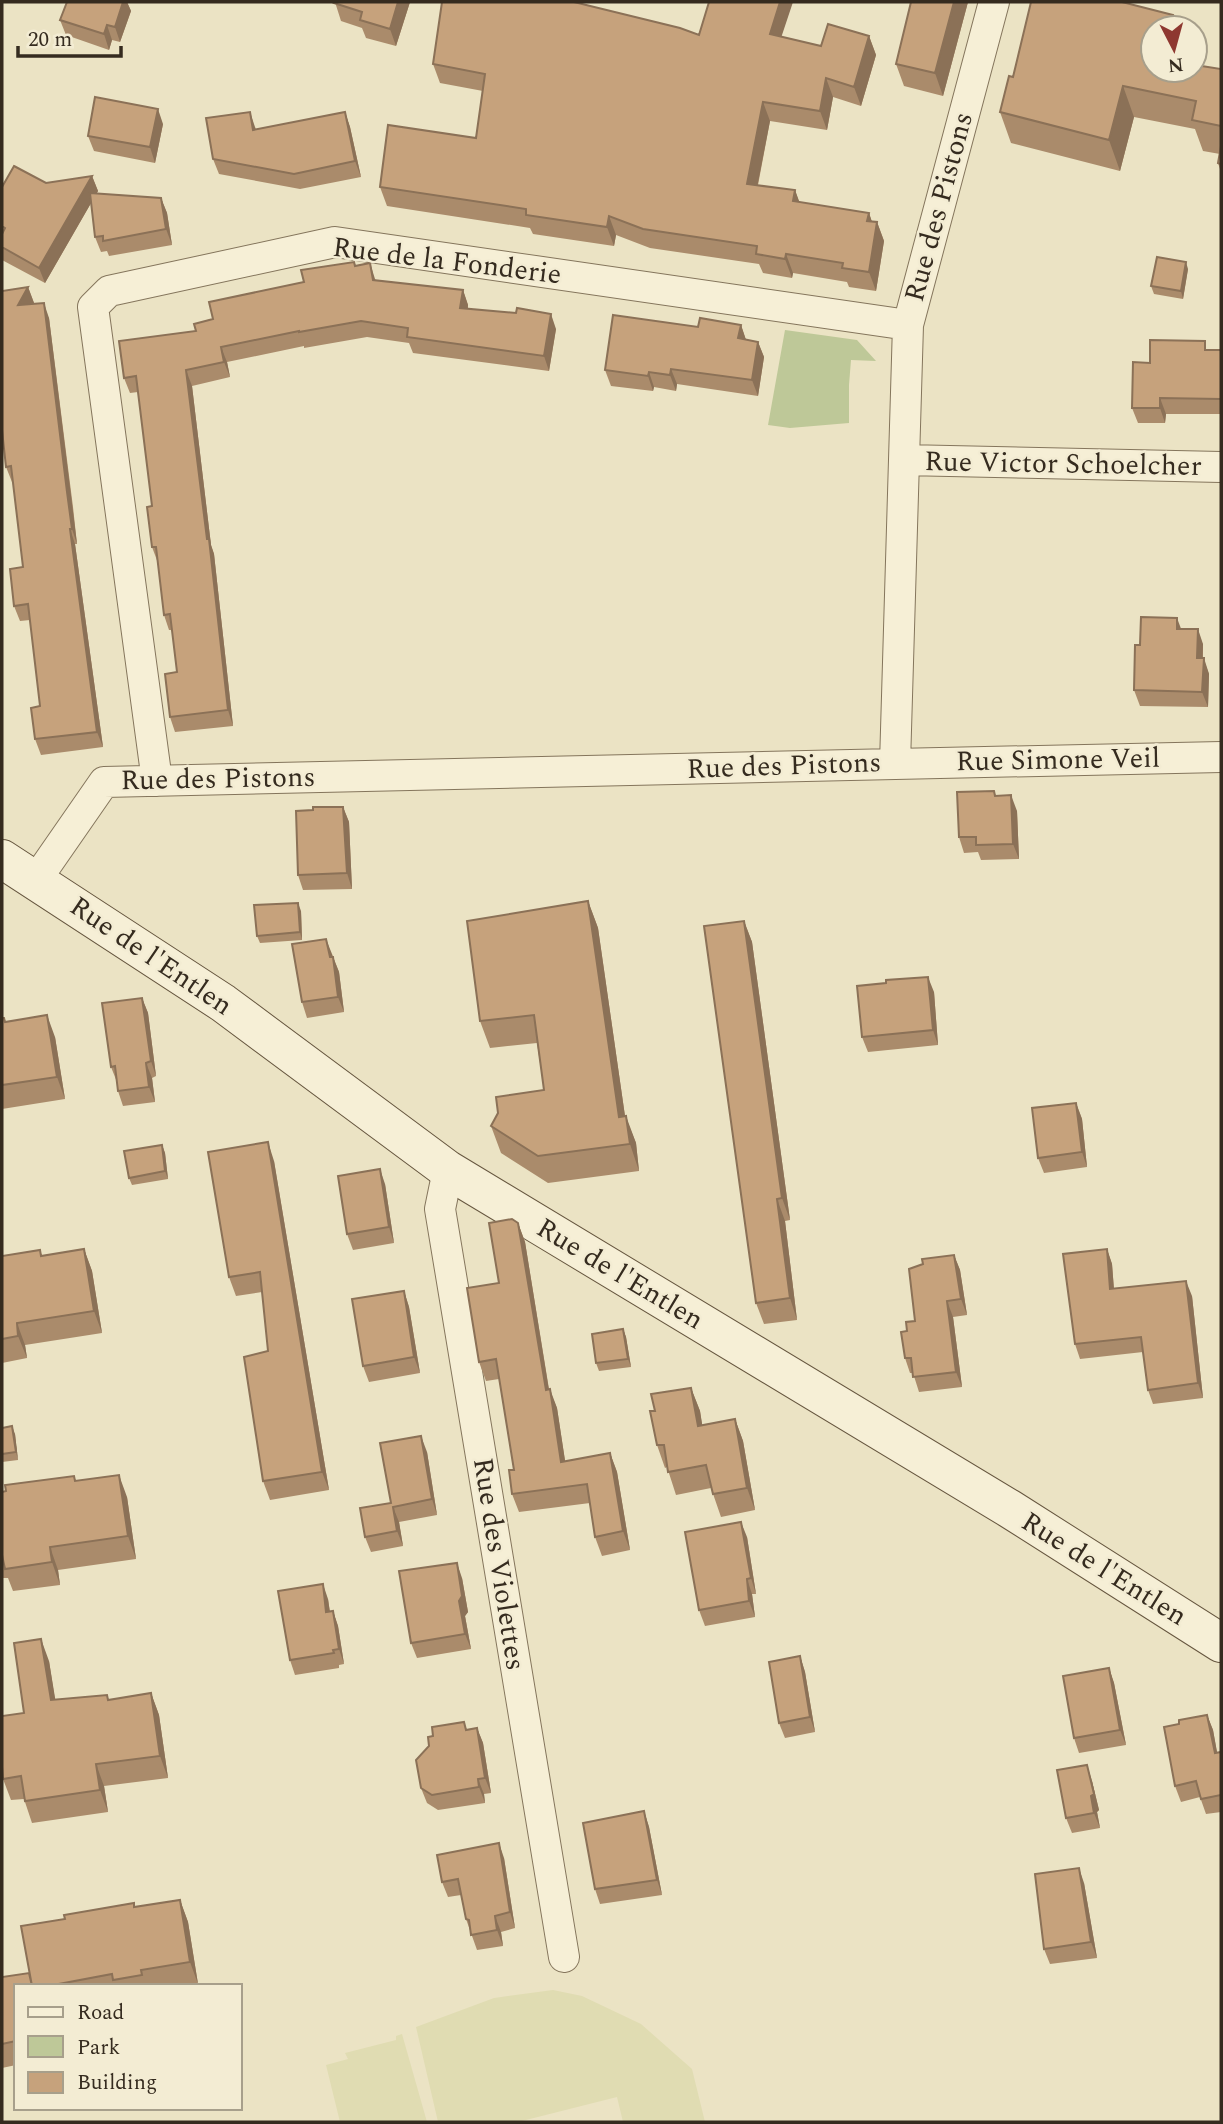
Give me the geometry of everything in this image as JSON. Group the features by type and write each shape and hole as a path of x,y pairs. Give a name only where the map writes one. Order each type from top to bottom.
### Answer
{"street":[{"name":"Rue des Pistons","path":"36,880 104,782 895,764 908,325 994,2"},
{"name":"Rue de la Fonderie","path":"157,781 93,307 109,291 335,242 908,325"},
{"name":"Rue Victor Schoelcher","path":"904,460 1221,467"},
{"name":"Rue Simone Veil","path":"895,764 1221,757"},
{"name":"Rue de l'Entlen","path":"2,859 223,1003 448,1170 1020,1516 1221,1643"},
{"name":"Rue des Violettes","path":"448,1170 440,1209 564,1957"}],"shaded area":[{"path":"553,1990 582,1996 641,2024 692,2069 705,2122 623,2122 617,2097 518,2122 438,2122 416,2027 494,1998"},
{"path":"402,2034 427,2122 340,2122 326,2065 348,2059 345,2053 396,2040 396,2036"}],"green space":[{"path":"785,330 857,340 876,361 851,360 849,423 790,428 768,425"}],"building":[{"path":"67,2 123,2 115,27 107,25 104,34 60,20"},
{"path":"335,2 398,2 390,29 360,20 362,12"},
{"path":"442,2 574,2 699,35 709,2 780,2 770,34 821,46 828,24 869,36 854,87 826,78 820,111 763,102 747,184 795,190 793,201 869,213 867,221 877,222 869,272 842,268 843,263 786,254 785,259 756,254 757,246 643,229 609,216 607,227 526,215 526,209 380,187 388,125 476,138 485,74 433,64"},
{"path":"911,2 954,2 935,73 896,64"},
{"path":"1031,2 1122,2 1169,14 1139,14 1139,84 1209,84 1209,67 1221,69 1221,126 1192,120 1196,101 1123,86 1109,140 1000,112 1009,76 1013,77"},
{"path":"95,97 158,109 150,147 88,136"},
{"path":"250,112 253,130 345,112 355,161 294,174 213,159 206,118"},
{"path":"14,166 46,183 92,176 39,268 2,247 5,228 2,226 2,187"},
{"path":"90,193 161,198 166,229 103,241 103,236 95,237"},
{"path":"1157,257 1186,262 1181,291 1151,286"},
{"path":"354,262 355,266 370,263 373,280 463,290 460,308 516,313 517,308 551,314 544,356 407,337 408,328 361,321 221,347 224,362 186,370 209,539 228,710 170,717 165,674 177,672 170,614 164,615 156,547 152,547 147,507 152,506 136,376 124,378 119,341 196,331 194,324 213,319 209,302 304,282 301,270"},
{"path":"28,287 18,305 44,303 97,732 35,739 31,708 40,706 28,604 14,606 10,569 23,567 11,466 6,467 2,430 2,291"},
{"path":"613,315 698,327 700,318 741,325 738,338 758,342 752,380 671,369 670,375 649,372 648,376 605,370"},
{"path":"1150,340 1205,341 1205,350 1221,350 1221,399 1160,398 1160,408 1132,408 1133,362 1150,363"},
{"path":"1141,617 1177,618 1177,629 1198,629 1197,658 1204,658 1202,692 1134,690 1135,645 1140,645"},
{"path":"994,791 995,796 1011,795 1013,844 976,845 976,837 959,837 957,792"},
{"path":"313,807 343,807 347,873 298,875 296,811 313,810"},
{"path":"588,901 619,1117 626,1116 630,1144 538,1156 491,1126 498,1113 496,1097 544,1090 534,1015 480,1021 467,921"},
{"path":"298,903 300,932 257,936 254,905"},
{"path":"744,921 782,1198 777,1199 790,1298 756,1303 704,926"},
{"path":"326,939 330,957 333,957 338,997 302,1002 292,944"},
{"path":"928,977 933,1030 862,1037 857,986 886,983 886,980"},
{"path":"142,998 151,1061 146,1063 149,1087 118,1091 115,1066 111,1067 102,1003"},
{"path":"47,1015 57,1077 2,1085 2,1018 5,1022"},
{"path":"1076,1103 1082,1152 1038,1158 1032,1108"},
{"path":"268,1142 322,1472 263,1481 244,1357 268,1351 260,1272 229,1277 208,1152"},
{"path":"162,1145 165,1171 129,1178 124,1151"},
{"path":"380,1169 389,1227 347,1234 338,1176"},
{"path":"512,1219 518,1223 546,1390 550,1389 561,1462 610,1453 623,1531 595,1537 587,1484 512,1494 509,1470 514,1470 496,1359 479,1362 467,1288 499,1283 489,1223"},
{"path":"84,1249 94,1311 17,1323 18,1336 2,1339 2,1256 40,1250 41,1256"},
{"path":"1107,1249 1110,1289 1186,1281 1198,1383 1148,1390 1141,1337 1075,1344 1063,1254"},
{"path":"954,1255 961,1299 947,1301 956,1372 913,1377 911,1358 905,1358 901,1332 907,1331 906,1322 915,1321 909,1269 923,1264 922,1259"},
{"path":"404,1291 414,1357 363,1366 352,1299"},
{"path":"623,1329 628,1359 596,1363 592,1334"},
{"path":"691,1388 698,1426 735,1419 747,1488 713,1494 706,1465 668,1472 664,1445 657,1445 650,1411 655,1411 651,1394"},
{"path":"12,1426 16,1452 2,1454 2,1428"},
{"path":"421,1436 432,1499 393,1507 397,1531 365,1537 360,1508 391,1503 380,1443"},
{"path":"119,1475 128,1536 50,1547 52,1562 5,1569 2,1555 2,1492 6,1491 5,1485 74,1476 75,1481"},
{"path":"741,1522 751,1578 747,1579 749,1601 699,1610 685,1532"},
{"path":"457,1563 462,1596 459,1601 465,1634 411,1643 399,1571"},
{"path":"323,1584 326,1612 333,1611 339,1649 333,1650 334,1653 290,1660 278,1591"},
{"path":"41,1639 51,1700 107,1695 108,1700 151,1693 160,1756 96,1764 100,1790 25,1801 21,1776 3,1779 2,1716 24,1713 14,1643"},
{"path":"800,1656 810,1717 779,1723 769,1662"},
{"path":"1109,1668 1120,1730 1074,1738 1063,1676"},
{"path":"1207,1715 1215,1753 1221,1752 1221,1795 1201,1799 1196,1781 1175,1786 1164,1727 1179,1724 1179,1720"},
{"path":"464,1722 466,1730 477,1728 485,1778 478,1779 479,1787 432,1795 421,1788 416,1760 429,1746 428,1737 433,1736 432,1727"},
{"path":"1087,1765 1094,1794 1091,1796 1094,1813 1066,1818 1057,1770"},
{"path":"644,1811 657,1880 595,1889 583,1823"},
{"path":"499,1843 510,1912 495,1916 497,1930 471,1935 458,1879 442,1882 437,1855"},
{"path":"1079,1868 1091,1942 1044,1949 1035,1874"},
{"path":"180,1900 190,1962 141,1970 142,1975 113,1980 112,1974 59,1984 32,1984 21,1926 65,1919 64,1915 134,1903 134,1907"},
{"path":"29,1973 32,1984 14,1984 14,2041 2,2044 2,1977"}]}
